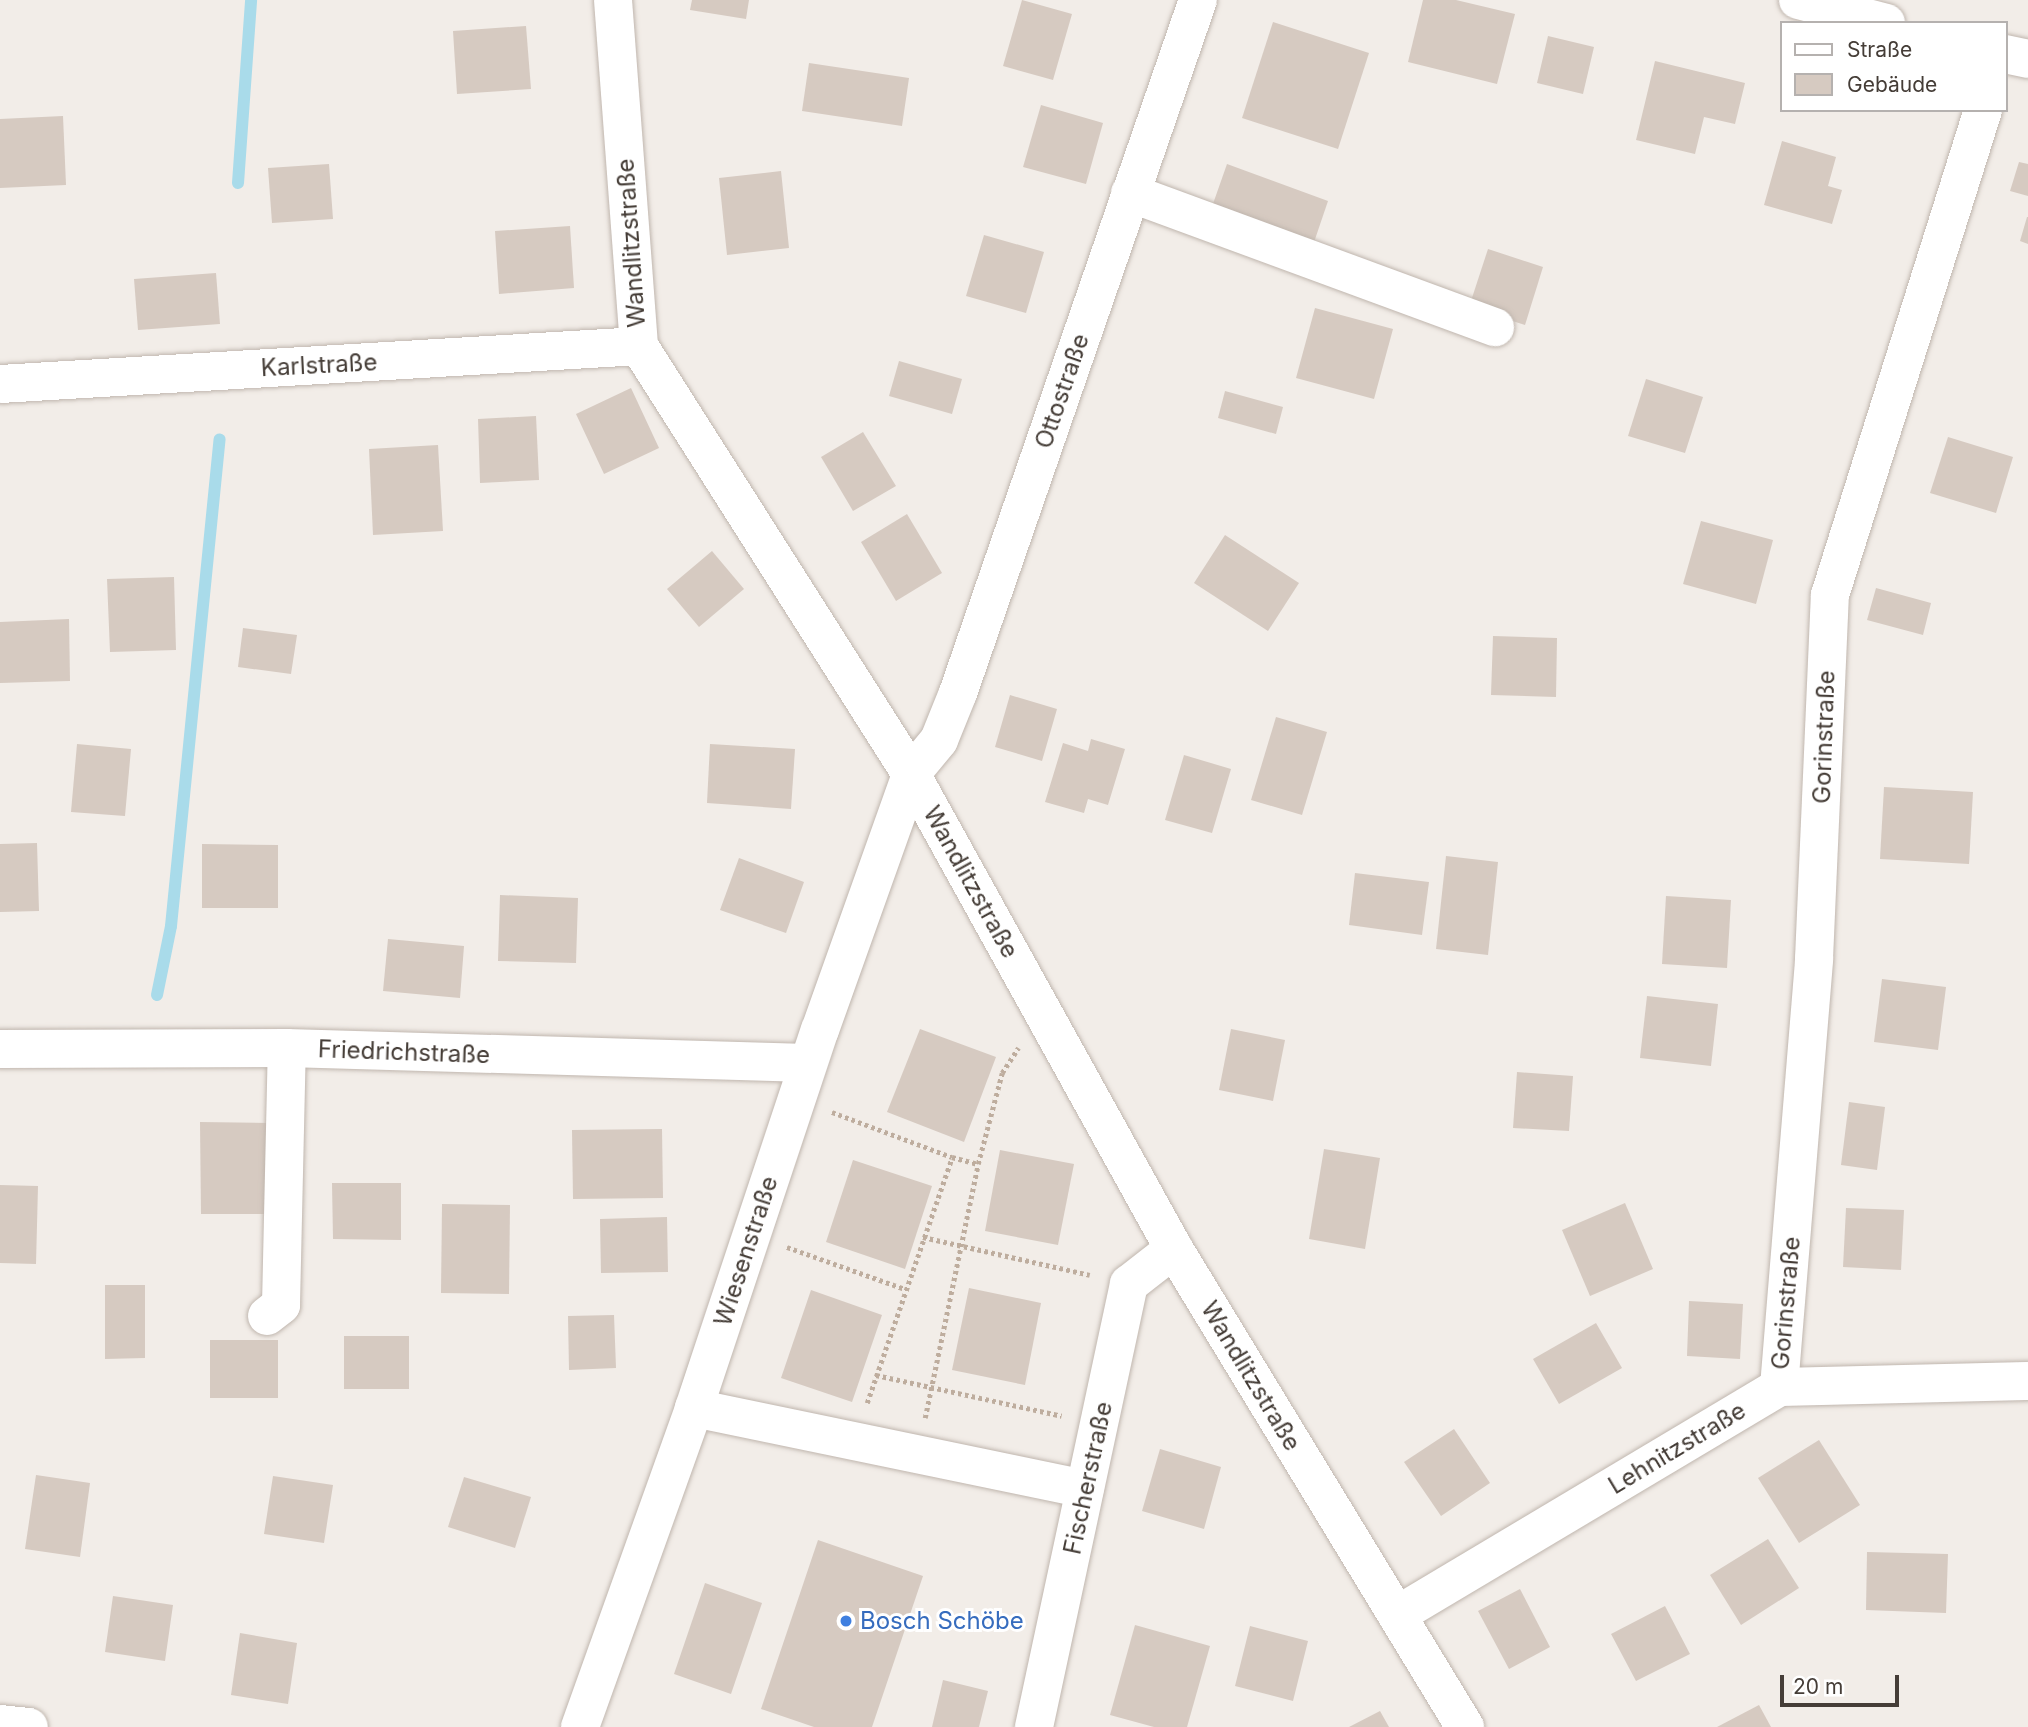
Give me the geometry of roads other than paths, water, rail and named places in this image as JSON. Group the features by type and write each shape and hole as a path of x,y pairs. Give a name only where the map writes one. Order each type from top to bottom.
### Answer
{"street":[{"name":"Wandlitzstraße","path":"613,0 639,346 911,774 1174,1249 1465,1727"},
{"name":"Ottostraße","path":"911,774 939,740 958,693 1198,0"},
{"path":"1798,0 1878,21"},
{"path":"2007,54 2028,59"},
{"name":"Gorinstraße","path":"1779,1387 1814,959 1830,595 1982,112"},
{"path":"1130,193 1495,327"},
{"name":"Karlstraße","path":"0,384 639,346"},
{"name":"Wiesenstraße","path":"580,1727 694,1408 802,1081 911,774"},
{"path":"267,1316 281,1305 287,1048"},
{"name":"Friedrichstraße","path":"0,1049 287,1048 802,1081"},
{"name":"Fischerstraße","path":"1034,1727 1129,1284 1174,1249"},
{"name":"Lehnitzstraße","path":"1397,1615 1779,1387 2028,1381"},
{"path":"694,1408 1085,1489"},
{"path":"0,1724 29,1727"}],"waterway":[{"path":"238,183 251,0"},
{"path":"157,995 171,926 220,439"}],"place":[{"name":"Bosch Schöbe","path":"846,1621"}]}
